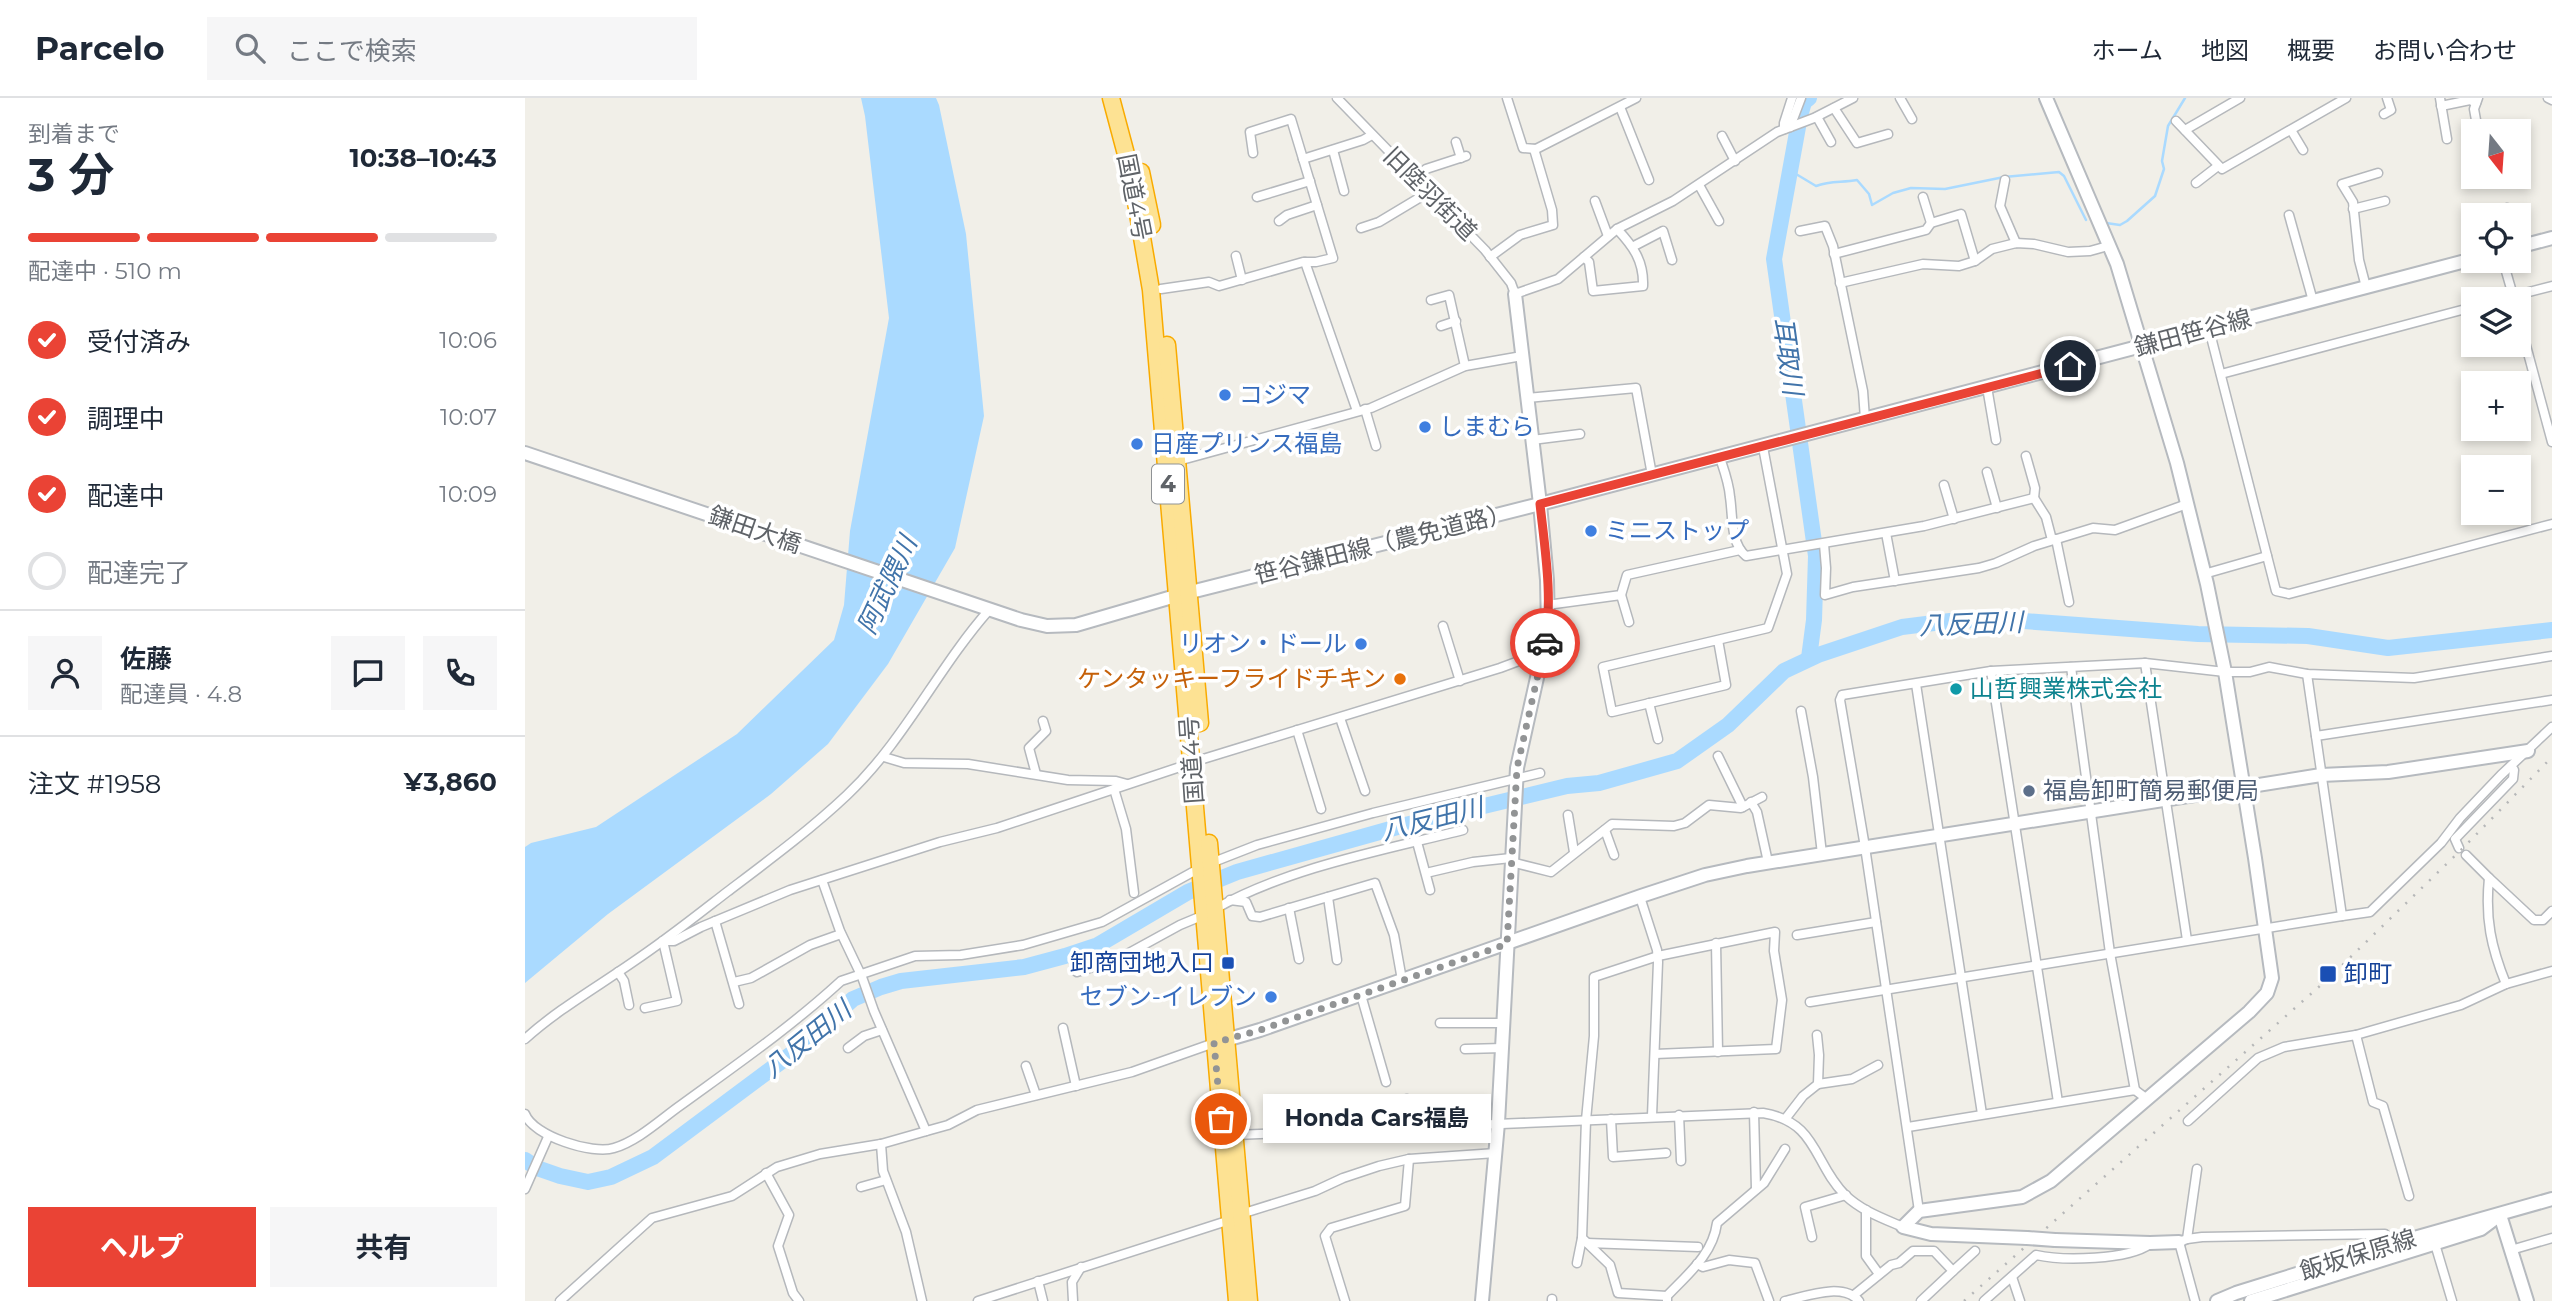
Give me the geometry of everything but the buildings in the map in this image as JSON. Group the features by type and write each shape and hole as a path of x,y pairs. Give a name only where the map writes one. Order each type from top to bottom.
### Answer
{"highway":[{"name":"国道4号","path":"1111,98 1131,173 1151,290 1184,594 1206,868 1213,908 1236,1217 1249,1301"},
{"name":"国道4号","path":"1123,98 1146,194 1161,289 1178,461 1184,594"},
{"name":"国道4号","path":"1221,1041 1235,1135 1237,1301"}],"street":[{"path":"1507,98 1523,148 1534,149 1636,98"},
{"path":"1789,127 1784,123 1792,98"},
{"path":"1789,127 1801,98"},
{"path":"1482,1301 1499,1123 1516,780 1548,628 1540,504 1515,294 1558,279 1617,229 1699,185 1789,127 1815,118 1853,98"},
{"path":"1900,98 1912,119"},
{"path":"1903,1227 1919,1210 2012,1199 2031,1194 2051,1181 2218,1039 2267,993 2272,978 2224,672 2187,504 2117,264 2046,98"},
{"path":"2185,130 2240,98"},
{"path":"2176,121 2222,169 2344,98"},
{"path":"2384,114 2391,110 2387,98"},
{"name":"旧陸羽街道","path":"1340,99 1490,257 1511,283 1515,294"},
{"path":"2447,139 2441,102 2477,101 2474,109 2476,119"},
{"path":"1620,107 1649,180"},
{"path":"1834,108 1857,144 1888,134"},
{"path":"1815,118 1831,142"},
{"path":"1161,289 1209,282 1219,286 1305,262 1333,258 1291,119 1250,132 1253,153"},
{"path":"2291,130 2303,150"},
{"path":"1303,159 1372,135"},
{"path":"1722,136 1735,161"},
{"path":"1415,178 1426,169 1464,157 1455,142"},
{"path":"1490,257 1520,235 1553,226 1552,210 1534,149"},
{"path":"1333,150 1344,191"},
{"path":"2196,183 2218,166"},
{"path":"2366,287 2359,260 2353,202 2342,184 2378,173"},
{"path":"2005,180 2000,206 2016,243"},
{"path":"1257,197 1310,181"},
{"path":"1699,185 1719,220"},
{"path":"1361,228 1378,222 1429,191"},
{"path":"1923,197 1931,223"},
{"path":"1595,201 1608,236"},
{"path":"2353,209 2385,201"},
{"path":"1279,221 1287,215 1317,205"},
{"path":"1834,254 1926,230 1931,223 1961,214 1975,261"},
{"path":"2288,215 2313,301"},
{"path":"1800,231 1825,226 1834,254 1863,391 1865,419"},
{"path":"1584,257 1590,262 1593,291 1643,286 1644,277 1634,246 1617,229"},
{"path":"1634,246 1663,231 1672,260"},
{"path":"2531,244 2552,238"},
{"path":"1840,283 1923,264 1949,267 1975,261 1992,249 2016,243 2068,252 2108,246"},
{"path":"1235,256 1242,280"},
{"path":"1305,262 1375,446"},
{"name":"鎌田笹谷線","path":"1791,439 2461,262"},
{"path":"2531,292 2552,286"},
{"path":"1430,300 1450,295 1465,366"},
{"path":"2221,374 2461,310"},
{"path":"1441,326 1456,321"},
{"path":"2209,329 2276,591 2289,594 2552,524"},
{"path":"1178,461 1361,410 1465,366 1522,356"},
{"path":"2529,357 2552,442"},
{"path":"1987,387 1996,440"},
{"path":"1527,398 1636,388 1651,475"},
{"path":"1532,440 1580,434"},
{"name":"笹谷鎌田線（農免道路）","path":"1184,594 1791,439"},
{"path":"1718,640 1726,685 1612,712 1603,667 1768,628 1787,574 1763,447"},
{"name":"鎌田大橋","path":"525,453 987,609"},
{"path":"2027,456 2035,488 2034,498 2046,517 2054,540 2069,602"},
{"path":"1720,458 1727,477 1733,524 1740,550 1746,556 1886,533 2034,498"},
{"path":"1987,472 1997,508"},
{"path":"1944,485 1954,519"},
{"path":"1822,545 1825,595 1853,587 1979,568 2093,528 2115,530 2187,504"},
{"path":"1886,533 1895,581"},
{"path":"1629,622 1621,595 1627,575 1740,550"},
{"path":"2204,574 2267,556"},
{"path":"525,1039 663,941 847,796 884,757 928,696 954,652 987,609 1033,624 1062,626 1184,594"},
{"path":"1547,605 1621,595"},
{"path":"1443,626 1460,681"},
{"path":"663,941 674,942 715,921 790,890 940,842 997,828 1198,761 1460,681 1543,652"},
{"path":"1919,1210 1865,847 1840,700 1842,695 1991,671 2145,663 2224,672 2250,672 2269,667 2307,674 2414,678 2552,656"},
{"path":"2145,663 2187,940"},
{"path":"2071,667 2110,953 2135,1090 2147,1099"},
{"path":"1991,671 2058,1102"},
{"path":"2307,674 2342,916"},
{"path":"1916,684 1982,1114"},
{"path":"2316,736 2552,700"},
{"path":"1649,703 1658,739"},
{"path":"1801,711 1813,777 1822,854"},
{"path":"1340,718 1365,791"},
{"path":"1036,774 1028,748 1046,731 1043,721"},
{"path":"1809,1002 2370,912 2552,727"},
{"path":"1297,730 1321,809"},
{"path":"560,1301 652,1219 732,1196 777,1167 820,1154 881,1144 948,1125 977,1110 1161,1063 1705,875 1768,862 2321,775 2388,772 2528,751"},
{"path":"1718,756 1747,804 1757,812 1768,862"},
{"path":"884,757 904,762 968,764 1068,780 1117,781 1127,785"},
{"path":"2511,766 2514,770 2513,779 2455,839 2462,851 2534,920 2543,920 2552,911"},
{"path":"525,1114 531,1125 548,1137 597,1149 617,1147 766,1044 841,981 915,956 961,955 1023,945 1092,925 1257,845 1373,813 1540,773"},
{"path":"1114,789 1127,834 1134,893"},
{"path":"1426,873 1473,862 1511,860 1551,872 1612,824 1674,825 1685,822 1709,805 1733,808 1762,797"},
{"path":"1568,814 1574,852"},
{"path":"1077,972 1118,960 1180,925 1257,887 1463,830"},
{"path":"1605,830 1614,855"},
{"path":"1417,842 1430,890"},
{"path":"2489,878 2488,931 2506,984"},
{"path":"822,880 841,934 861,975 926,1131"},
{"path":"1213,908 1246,902 1252,916 1260,917 1375,883 1394,936 1402,980"},
{"path":"1328,897 1336,960"},
{"path":"1640,897 1658,956 1652,1116"},
{"path":"1289,908 1299,959"},
{"path":"715,921 739,1004"},
{"path":"1797,935 1876,922"},
{"path":"1577,1263 1585,1241 1587,1120 1594,1036 1594,977 1658,956 1775,932 1774,951 1782,1000 1776,1049 1655,1054"},
{"path":"734,982 751,978 810,945 841,934"},
{"path":"645,1008 677,1001 663,941"},
{"path":"1716,943 1718,1052"},
{"path":"2188,1121 2258,1058 2284,1047 2355,1035 2461,1005 2506,984 2552,971"},
{"path":"618,972 624,981 629,1005"},
{"path":"1361,995 1386,1083"},
{"path":"1440,1023 1504,1023"},
{"path":"1063,1027 1076,1086"},
{"path":"848,1048 865,1036 882,1030"},
{"path":"1817,1035 1818,1084"},
{"path":"2355,1035 2374,1102 2383,1106 2409,1196"},
{"path":"1465,1048 1503,1048"},
{"path":"1786,1118 1803,1096 1818,1084 1852,1079 1878,1065"},
{"path":"1025,1066 1036,1095"},
{"path":"1908,1127 2135,1090"},
{"path":"1406,1127 1407,1099"},
{"path":"1235,1135 1754,1112 1786,1118 1805,1136 1846,1195 1866,1210 1903,1227 1931,1234 2150,1243 2201,1237 2385,1234 2393,1244"},
{"path":"1754,1112 1756,1189"},
{"path":"1679,1115 1681,1161"},
{"path":"1611,1119 1613,1157 1665,1153"},
{"path":"525,1189 548,1137"},
{"path":"881,1144 886,1180 906,1232 922,1301"},
{"path":"1585,1241 1610,1265 1618,1293 1667,1299 1707,1252 1715,1238 1717,1223 1770,1175 1785,1149"},
{"path":"978,1301 1315,1191 1378,1166 1409,1159 1496,1153"},
{"path":"1345,1301 1325,1236 1331,1228 1405,1206 1409,1159"},
{"path":"2195,1301 2183,1240 2197,1169"},
{"path":"766,1174 789,1215 778,1246 793,1293 799,1301"},
{"path":"861,1187 886,1180"},
{"path":"1812,1237 1805,1207 1846,1195"},
{"name":"飯坂保原線","path":"2217,1301 2393,1244 2552,1199"},
{"path":"1866,1210 1866,1256 1879,1274"},
{"path":"2500,1215 2527,1301"},
{"name":"飯坂保原線","path":"2251,1301 2481,1229 2500,1215"},
{"path":"2511,1250 2552,1238"},
{"path":"1585,1241 1698,1247"},
{"path":"1984,1301 2036,1255 2049,1258 2097,1257 2139,1251 2150,1243"},
{"path":"2435,1244 2452,1301"},
{"path":"1785,1301 1843,1290 1856,1298 1879,1274 1913,1251 1938,1253 1953,1271"},
{"path":"1920,1301 1975,1251"},
{"path":"1696,1264 1703,1267 1729,1260 1755,1263 1769,1301"},
{"path":"1073,1301 1072,1282 1081,1267"},
{"path":"2012,1277 2020,1301"},
{"path":"1038,1281 1043,1301"}],"water":[{"name":"阿武隈川","path":"861,98 936,98 966,234 984,416 955,548 888,664 828,744 771,794 608,914 525,983 525,847 531,843 596,827 737,734 834,640 844,605 850,531 889,318"}],"waterway":[{"name":"耳取川","path":"1809,98 1804,102 1800,116 1774,259 1816,556 1814,620 1809,658"},
{"path":"2106,223 2120,225 2155,196 2164,169 2162,161 2168,126 2185,98"},
{"path":"1791,171 1816,186 1857,180 1869,194 1872,205 1893,193 1911,188 1945,189 2004,177 2059,172 2064,176 2086,220"},
{"name":"八反田川","path":"525,1160 537,1168 588,1182 611,1177 653,1157 794,1052 853,999 881,987 901,981 1024,967 1065,956 1098,945 1188,892 1237,872 1401,826 1567,786 1599,783 1677,761 1728,725 1784,671 1818,655 1902,627 1997,619 2198,634 2308,636 2388,648 2552,630"}],"railway":[{"path":"1964,1301 2330,977 2552,757"}],"way so far":[{"path":"1221,1119 1214,1043 1260,1030 1507,944 1517,768 1545,643"}],"place":[{"name":"コジマ","path":"1225,395"},
{"name":"しまむら","path":"1425,427"},
{"name":"日産プリンス福島","path":"1137,444"},
{"name":"ミニストップ","path":"1591,531"},
{"name":"リオン・ドール","path":"1361,644"},
{"name":"ケンタッキーフライドチキン","path":"1400,679"},
{"name":"山哲興業株式会社","path":"1956,689"},
{"name":"福島卸町簡易郵便局","path":"2029,791"},
{"name":"卸商団地入口","path":"1228,963"},
{"name":"卸町","path":"2328,974"},
{"name":"セブン-イレブン","path":"1271,997"},
{"name":"Honda Cars福島","path":"1221,1119"}],"route":[{"path":"1545,643 1548,628 1547,580 1540,504 2070,366"}]}
